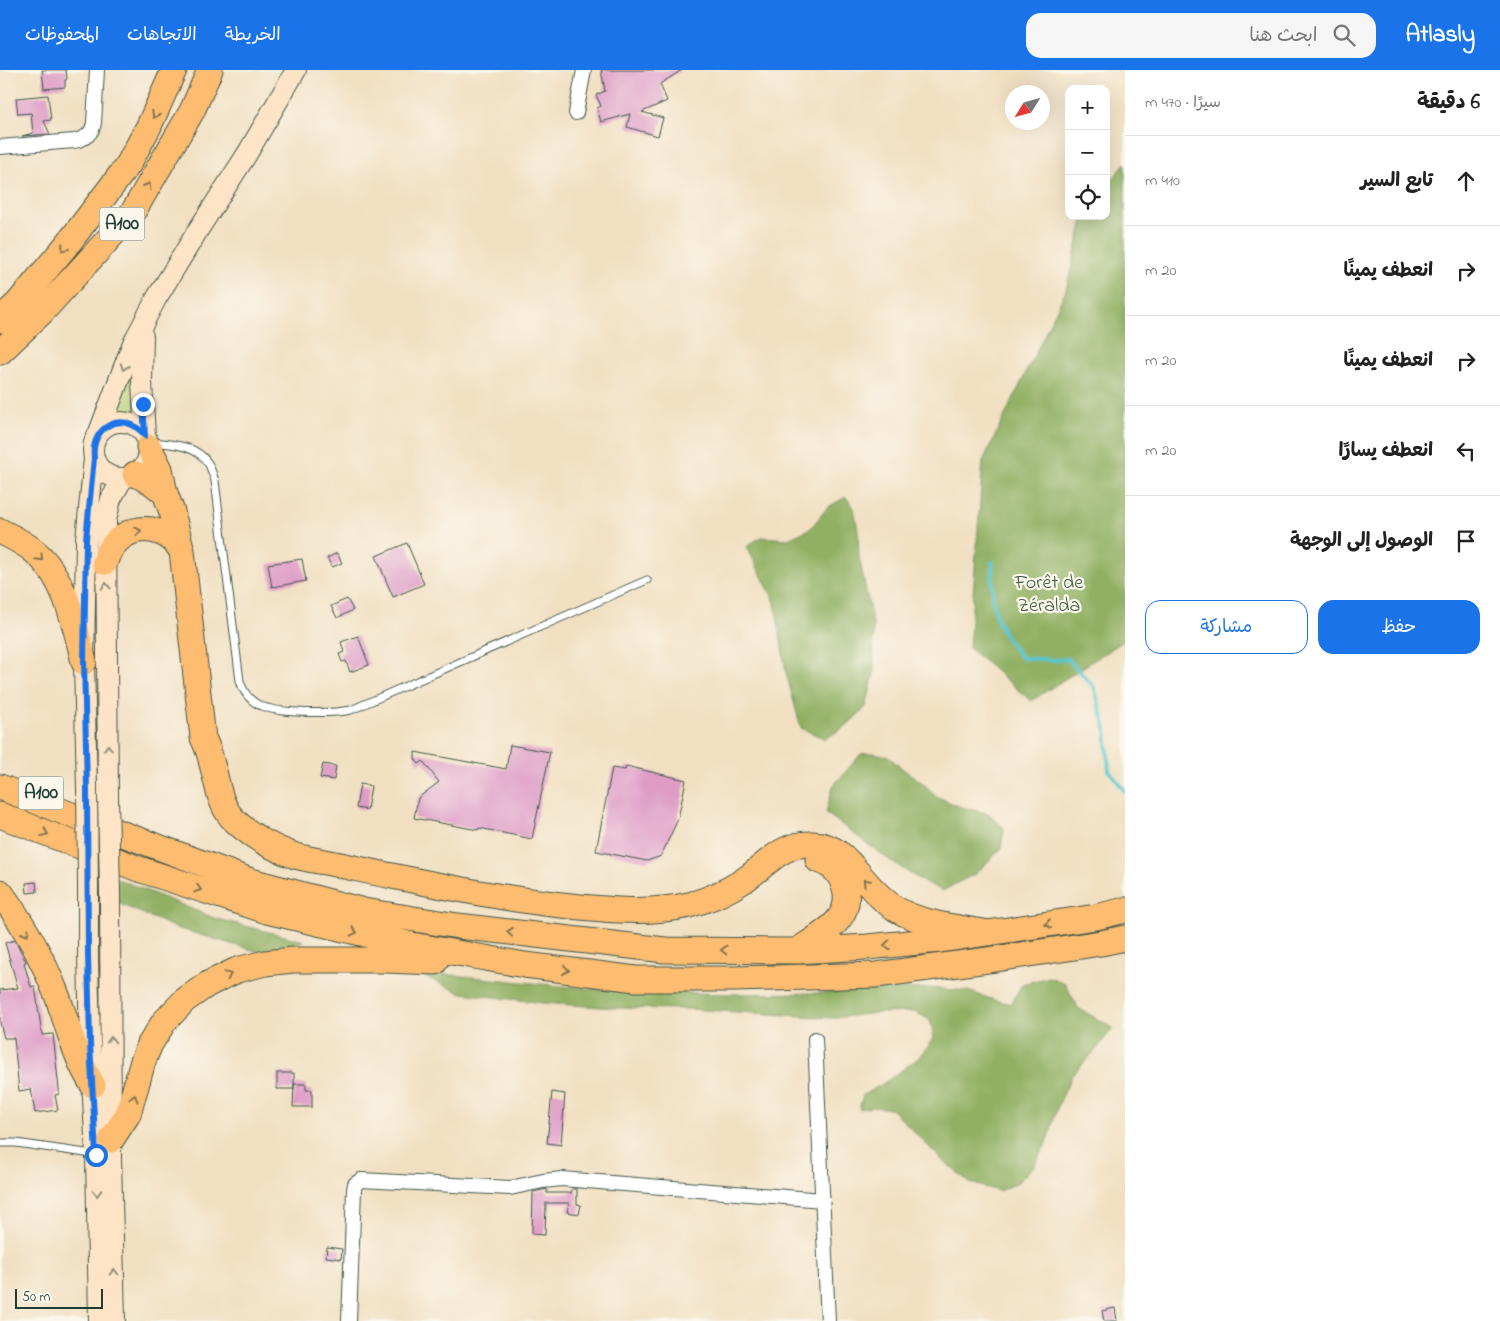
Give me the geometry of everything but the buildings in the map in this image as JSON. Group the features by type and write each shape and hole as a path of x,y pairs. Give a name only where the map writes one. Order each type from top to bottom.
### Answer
{"highway":[{"name":"A100","path":"0,320 18,303 90,216 107,190 128,165 149,126 174,70"},
{"name":"A100","path":"0,372 73,290 133,212 192,110 210,70"},
{"name":"A100","path":"0,352 42,312 133,212"},
{"path":"0,308 45,269"},
{"path":"147,442 160,469 164,493 174,518 182,552 203,738 212,764 219,796 229,815 239,825 267,843 300,857 487,894 560,905 633,910 650,910 686,905 710,898 744,880 779,852 796,846 815,844 832,848 845,857 872,888 897,910 931,922 989,932"},
{"path":"129,476 151,482 164,493"},
{"path":"105,562 115,543 126,534 139,530 154,530 167,536 178,545 182,552"},
{"path":"0,531 22,542 46,563 65,596 84,662"},
{"path":"203,738 202,761 215,810 222,823 239,838 287,864 441,898 533,912 654,923 704,916 737,899 754,888 774,870 789,862 804,859 819,860 830,866 842,880 847,898 845,910 834,925 798,951"},
{"name":"A100","path":"0,773 55,799 79,818"},
{"path":"0,787 251,881 364,911 458,926 665,950 798,951 867,947 940,940 1096,917 1125,910"},
{"path":"0,815 136,868 266,911 412,946 525,966 636,979 735,979 876,975 995,960 1125,938"},
{"path":"0,892 37,952 56,993 80,1062 93,1085"},
{"path":"104,1148 128,1114 143,1061 150,1044 164,1022 185,1000 208,984 237,970 293,960 384,960 525,966"}],"main road":[{"path":"114,1321 104,1148 93,1085 88,954 84,662 86,539 94,444 134,343 156,299 247,154 296,70"},
{"path":"94,458 102,471 115,478 129,476 140,471 148,460 141,362 144,323"},
{"path":"100,432 110,424 124,422 136,426 147,442"},
{"path":"99,1321 110,893 106,520 111,500 129,476"}],"street":[{"path":"0,147 74,141 89,135 94,123 97,70"},
{"path":"576,113 584,70"},
{"path":"815,1039 828,1321"},
{"path":"349,1321 354,1190 355,1184 361,1180 510,1188 562,1179 823,1200"}],"lane":[{"path":"147,442 175,444 189,449 203,457 210,467 215,481 240,680 243,690 248,697 257,704 277,711 339,713 351,710 647,580"},
{"path":"0,1143 104,1148"}],"green space":[{"name":"Forêt de Zéralda","path":"1125,163 1125,640 1031,701 969,648 983,461 1066,290 1083,220 1110,220 1110,182"},
{"path":"138,353 139,417 131,414 116,416 127,380"},
{"path":"846,497 854,508 858,531 859,557 873,624 874,673 866,707 846,726 825,739 801,728 786,673 775,602 747,547 760,537 788,539 810,529 828,507"},
{"path":"873,753 888,756 938,797 958,806 989,814 1004,828 1001,849 975,874 943,891 897,865 826,813 833,786 861,754"},
{"path":"115,878 214,918 304,941 263,953 176,928 118,903"},
{"path":"412,971 591,989 724,994 822,993 930,988 968,991 1011,1004 1022,984 1049,977 1065,983 1078,1008 1113,1028 1095,1051 1072,1075 1058,1106 1047,1142 1034,1166 1018,1182 999,1191 970,1183 940,1158 891,1109 873,1107 859,1109 863,1095 884,1083 920,1057 934,1038 930,1020 915,1012 877,1013 833,1018 543,1003 462,993"}],"waterway":[{"path":"992,562 994,607 998,621 1022,658 1068,659 1094,687 1106,728 1109,771 1125,791"}],"route":[{"path":"96,1155 90,1043 88,954 84,662 86,539 94,458 93,451 96,438 104,428 117,422 136,426 145,436 143,404"}]}
